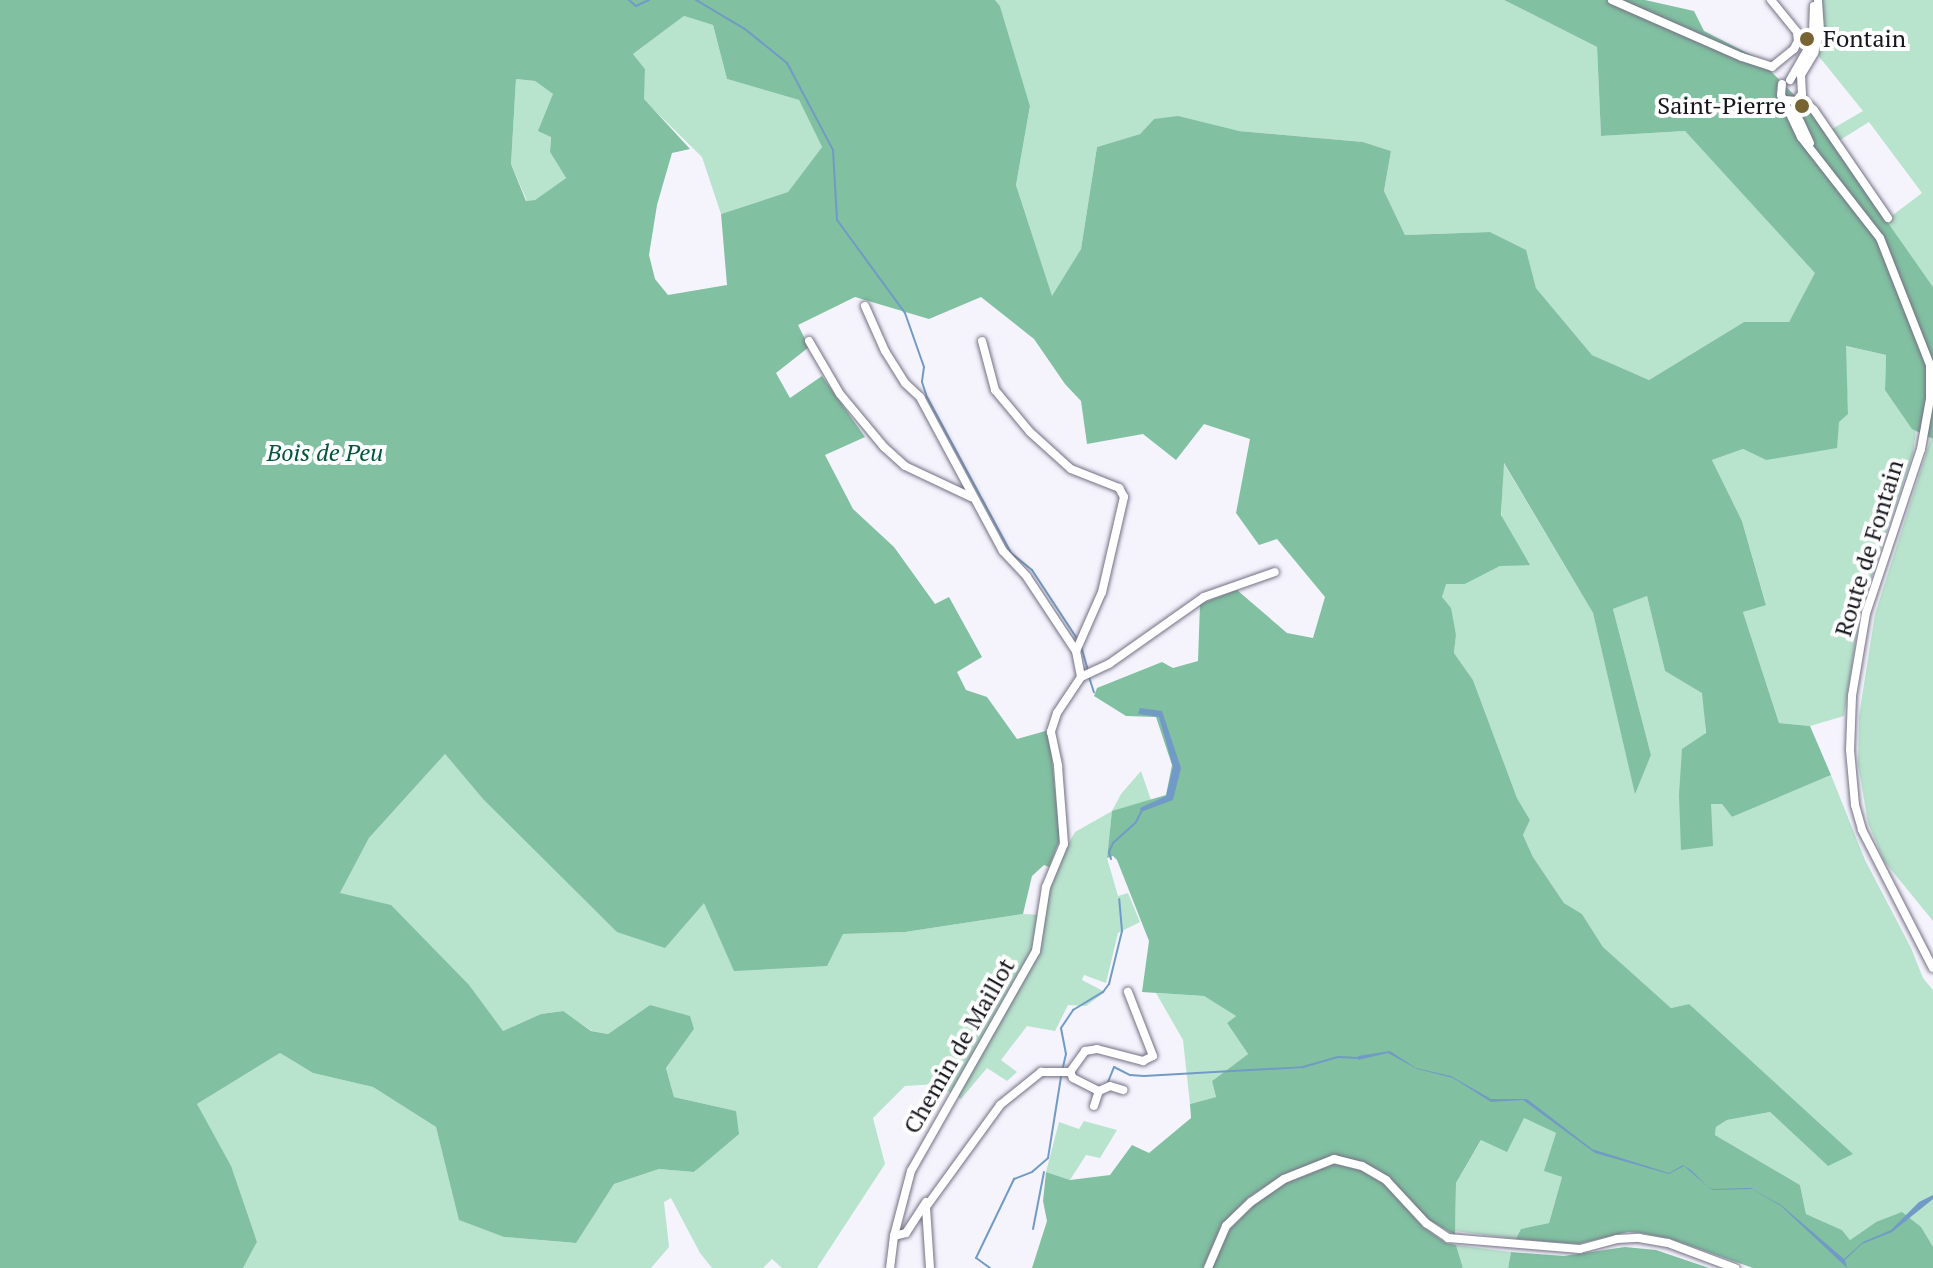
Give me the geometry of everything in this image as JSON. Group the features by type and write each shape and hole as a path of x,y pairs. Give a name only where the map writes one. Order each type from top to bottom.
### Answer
{"street":[{"path":"1612,0 1713,45 1772,67 1794,49 1798,41 1797,32 1771,0"},
{"path":"1816,0 1817,44 1803,68 1800,84 1786,82 1813,33 1816,0"},
{"name":"Route de Fontain","path":"1772,67 1786,82 1780,91 1801,137 1880,238 1930,365 1930,399 1921,449 1866,613 1857,653 1850,750 1862,830 1933,968"},
{"name":"Route de Fontain","path":"1800,84 1796,113 1815,155"},
{"path":"1785,100 1798,99 1814,110 1888,218"},
{"path":"865,306 885,351 905,383 920,397 1003,551 1027,577 1079,647 1086,675 1204,597 1275,572"},
{"path":"809,341 840,394 884,447 905,466 937,484 972,497"},
{"path":"982,341 995,390 1030,432 1071,469 1119,488 1124,497 1102,592 1079,647"},
{"name":"Chemin de Maillot","path":"890,1268 894,1236 911,1171 1036,951 1046,887 1064,844 1058,766 1051,732 1057,713 1086,675"},
{"path":"930,1268 924,1213 930,1200 1000,1105 1033,1077 1065,1072 1085,1051 1097,1049 1143,1061 1153,1056 1128,992"},
{"path":"1065,1072 1099,1091"},
{"path":"1094,1106 1099,1091 1110,1086 1123,1090"},
{"path":"1208,1268 1226,1226 1251,1202 1284,1179 1334,1159 1362,1166 1386,1180 1426,1223 1448,1238 1580,1249 1617,1239 1639,1238 1668,1243 1735,1268"},
{"path":"894,1236 906,1233 921,1205 930,1200"}],"green space":[{"name":"Bois de Peu","path":"0,0 995,0 1000,6 1030,106 1016,185 1052,296 1081,249 1097,147 1140,134 1154,119 1178,116 1239,131 1363,142 1391,151 1384,191 1405,235 1490,232 1526,250 1536,288 1592,355 1649,380 1744,322 1789,322 1815,273 1685,131 1601,136 1597,47 1504,0 1645,0 1694,11 1704,31 1759,59 1808,109 1933,287 1933,439 1912,429 1885,390 1886,355 1846,346 1848,414 1839,422 1837,448 1766,460 1743,449 1712,460 1742,521 1766,605 1743,612 1779,723 1810,726 1831,775 1732,817 1722,804 1711,804 1713,846 1681,850 1679,795 1682,749 1706,733 1702,693 1665,671 1647,596 1613,609 1651,755 1635,794 1593,613 1504,463 1501,515 1530,565 1500,566 1465,584 1446,584 1442,597 1451,608 1456,635 1454,653 1473,680 1517,798 1530,820 1523,835 1533,857 1564,903 1582,914 1603,947 1671,1008 1689,1004 1853,1154 1828,1166 1770,1112 1727,1120 1716,1127 1715,1135 1800,1185 1806,1214 1842,1230 1850,1240 1876,1222 1902,1212 1921,1227 1933,1247 1933,1268 1753,1268 1671,1239 1628,1232 1578,1244 1516,1239 1521,1229 1549,1223 1562,1177 1544,1171 1556,1133 1524,1118 1507,1152 1481,1140 1456,1183 1455,1235 1429,1220 1389,1177 1364,1162 1334,1155 1282,1175 1248,1198 1222,1224 1203,1268 1032,1268 1047,1221 1043,1201 1046,1172 1070,1180 1110,1175 1132,1145 1149,1153 1191,1118 1190,1104 1216,1097 1212,1081 1248,1054 1227,1023 1236,1016 1204,996 1142,992 1149,941 1117,860 1113,856 1107,858 1112,811 1166,795 1172,765 1156,717 1126,716 1094,696 1097,688 1162,662 1173,668 1198,661 1200,604 1237,590 1287,633 1313,638 1325,597 1277,539 1259,545 1236,513 1250,439 1204,424 1176,460 1143,434 1087,444 1081,401 1065,384 1034,339 981,297 929,319 855,297 798,325 809,347 776,373 790,398 822,376 865,437 825,455 853,509 894,547 935,604 949,597 982,657 957,672 966,690 987,697 1017,739 1049,730 1060,839 1049,867 1044,865 1032,876 1023,914 905,932 843,934 827,966 734,971 704,903 665,948 617,932 483,799 445,754 369,838 340,893 391,905 469,985 503,1031 541,1014 563,1011 591,1031 608,1034 650,1005 690,1016 694,1029 666,1068 674,1097 736,1111 739,1134 694,1172 659,1169 614,1184 576,1243 504,1237 459,1220 436,1127 373,1087 313,1073 280,1053 197,1104 231,1166 257,1242 243,1268 0,1268","holes":["684,16 713,25 727,79 799,100 822,147 788,192 721,214 727,285 668,295 655,279 649,255 657,205 672,153 690,149 644,99 645,69 633,54","516,79 535,81 553,94 538,131 551,137 550,152 566,178 535,200 526,201 511,164"]},
{"path":"995,0 1504,0 1597,47 1601,136 1685,131 1816,273 1789,322 1744,322 1649,380 1592,355 1536,288 1525,250 1490,232 1405,235 1384,191 1391,151 1363,142 1239,131 1154,119 1140,134 1097,147 1081,249 1052,297 1016,185 1030,106 1000,6"},
{"path":"1821,0 1933,0 1933,287 1885,221 1922,193 1869,122 1840,140 1832,129 1863,111 1817,54 1823,35"},
{"path":"684,16 713,25 727,79 799,100 822,147 788,192 721,214 702,157 643,99 645,69 633,54"},
{"path":"516,79 535,81 553,94 550,152 566,178 535,200 527,201 511,164"},
{"path":"1845,346 1886,355 1885,390 1916,431 1913,454 1861,609 1844,716 1810,726 1779,723 1743,612 1766,604 1742,521 1712,460 1743,449 1766,460 1848,414"},
{"path":"1931,438 1933,921 1884,861 1868,823 1858,764 1859,716 1875,614"},
{"path":"1503,462 1593,613 1635,792 1651,755 1613,609 1647,596 1665,671 1703,693 1710,803 1722,804 1732,817 1831,775 1865,860 1911,948 1923,978 1933,990 1933,1247 1876,1222 1850,1240 1842,1230 1806,1214 1800,1185 1715,1135 1716,1127 1727,1120 1770,1112 1828,1166 1689,1004 1671,1008 1603,947 1582,914 1564,903 1533,857 1523,835 1530,820 1517,798 1473,680 1454,653 1456,635 1442,597 1445,584 1465,584 1500,566"},
{"path":"445,754 483,799 704,902 842,934 905,932 1023,914 1044,915 1054,870 1075,832 1112,811 1121,794 1141,771 1151,800 1112,812 1107,858 1118,896 1128,893 1140,922 1118,933 1106,983 1084,975 1082,980 1105,992 1086,1006 1068,1005 1055,1031 1027,1026 1001,1060 1017,1072 1007,1081 987,1068 961,1099 936,1084 905,1086 873,1118 885,1164 817,1268 782,1268 772,1259 763,1268 712,1268 700,1253 671,1198 664,1202 669,1247 651,1268 243,1268 257,1242 197,1104 280,1053 313,1073 373,1087 436,1127 460,1220 504,1237 575,1243 614,1184 659,1169 695,1172 736,1111 674,1097 666,1068 694,1029 650,1005 608,1034 592,1031 562,1011 541,1014 503,1031 340,893 369,838"},
{"path":"1156,993 1204,996 1236,1016 1227,1023 1248,1054 1212,1081 1216,1097 1190,1104 1183,1040"},
{"path":"1524,1118 1556,1133 1545,1171 1562,1177 1549,1223 1522,1229 1516,1239 1455,1231 1456,1183 1482,1139"},
{"path":"1084,1121 1117,1130 1100,1158 1086,1155 1070,1180 1046,1172 1059,1122 1079,1129"},
{"path":"1334,1164 1360,1170 1384,1184 1423,1227 1446,1243 1456,1245 1463,1268 1212,1268 1230,1229 1254,1205 1286,1183"},
{"path":"1456,1245 1511,1252 1508,1268 1463,1268"},
{"path":"1625,1247 1656,1250 1709,1268 1508,1268 1511,1252 1564,1256"}],"water":[{"path":"1140,708 1162,711 1181,768 1173,800 1141,812 1140,808 1166,796 1173,767 1159,717 1138,714"},
{"path":"1390,1051 1416,1068 1451,1076 1491,1099 1527,1099 1592,1149 1669,1173 1683,1165 1712,1189 1751,1188 1781,1205 1844,1259 1863,1242 1891,1230 1919,1202 1933,1195 1933,1199 1892,1232 1862,1244 1845,1260 1847,1268 1781,1206 1752,1189 1713,1190 1709,1188 1684,1166 1669,1174 1595,1153 1523,1100 1491,1102 1453,1078 1417,1069 1388,1053 1358,1060 1358,1056"}],"waterway":[{"path":"629,0 636,6 649,0"},
{"path":"696,0 745,29 787,63 833,150 837,220 905,313 924,367 922,382 927,397 1011,553 1032,570 1078,640"},
{"path":"1081,646 1088,671"},
{"path":"1089,677 1094,692"},
{"path":"1111,859 1109,852 1113,843 1136,822 1142,810"},
{"path":"1063,1067 1066,1054 1061,1028 1073,1010 1103,992 1109,984 1122,931 1119,899"},
{"path":"1108,1082 1114,1067 1130,1075 1144,1076 1303,1067 1339,1057 1358,1058"},
{"path":"990,1268 976,1258 1014,1179 1032,1172 1048,1158 1061,1077"},
{"path":"1033,1229 1044,1172"}],"place":[{"name":"Fontain","path":"1807,39"},
{"name":"Saint-Pierre","path":"1802,106"}]}
